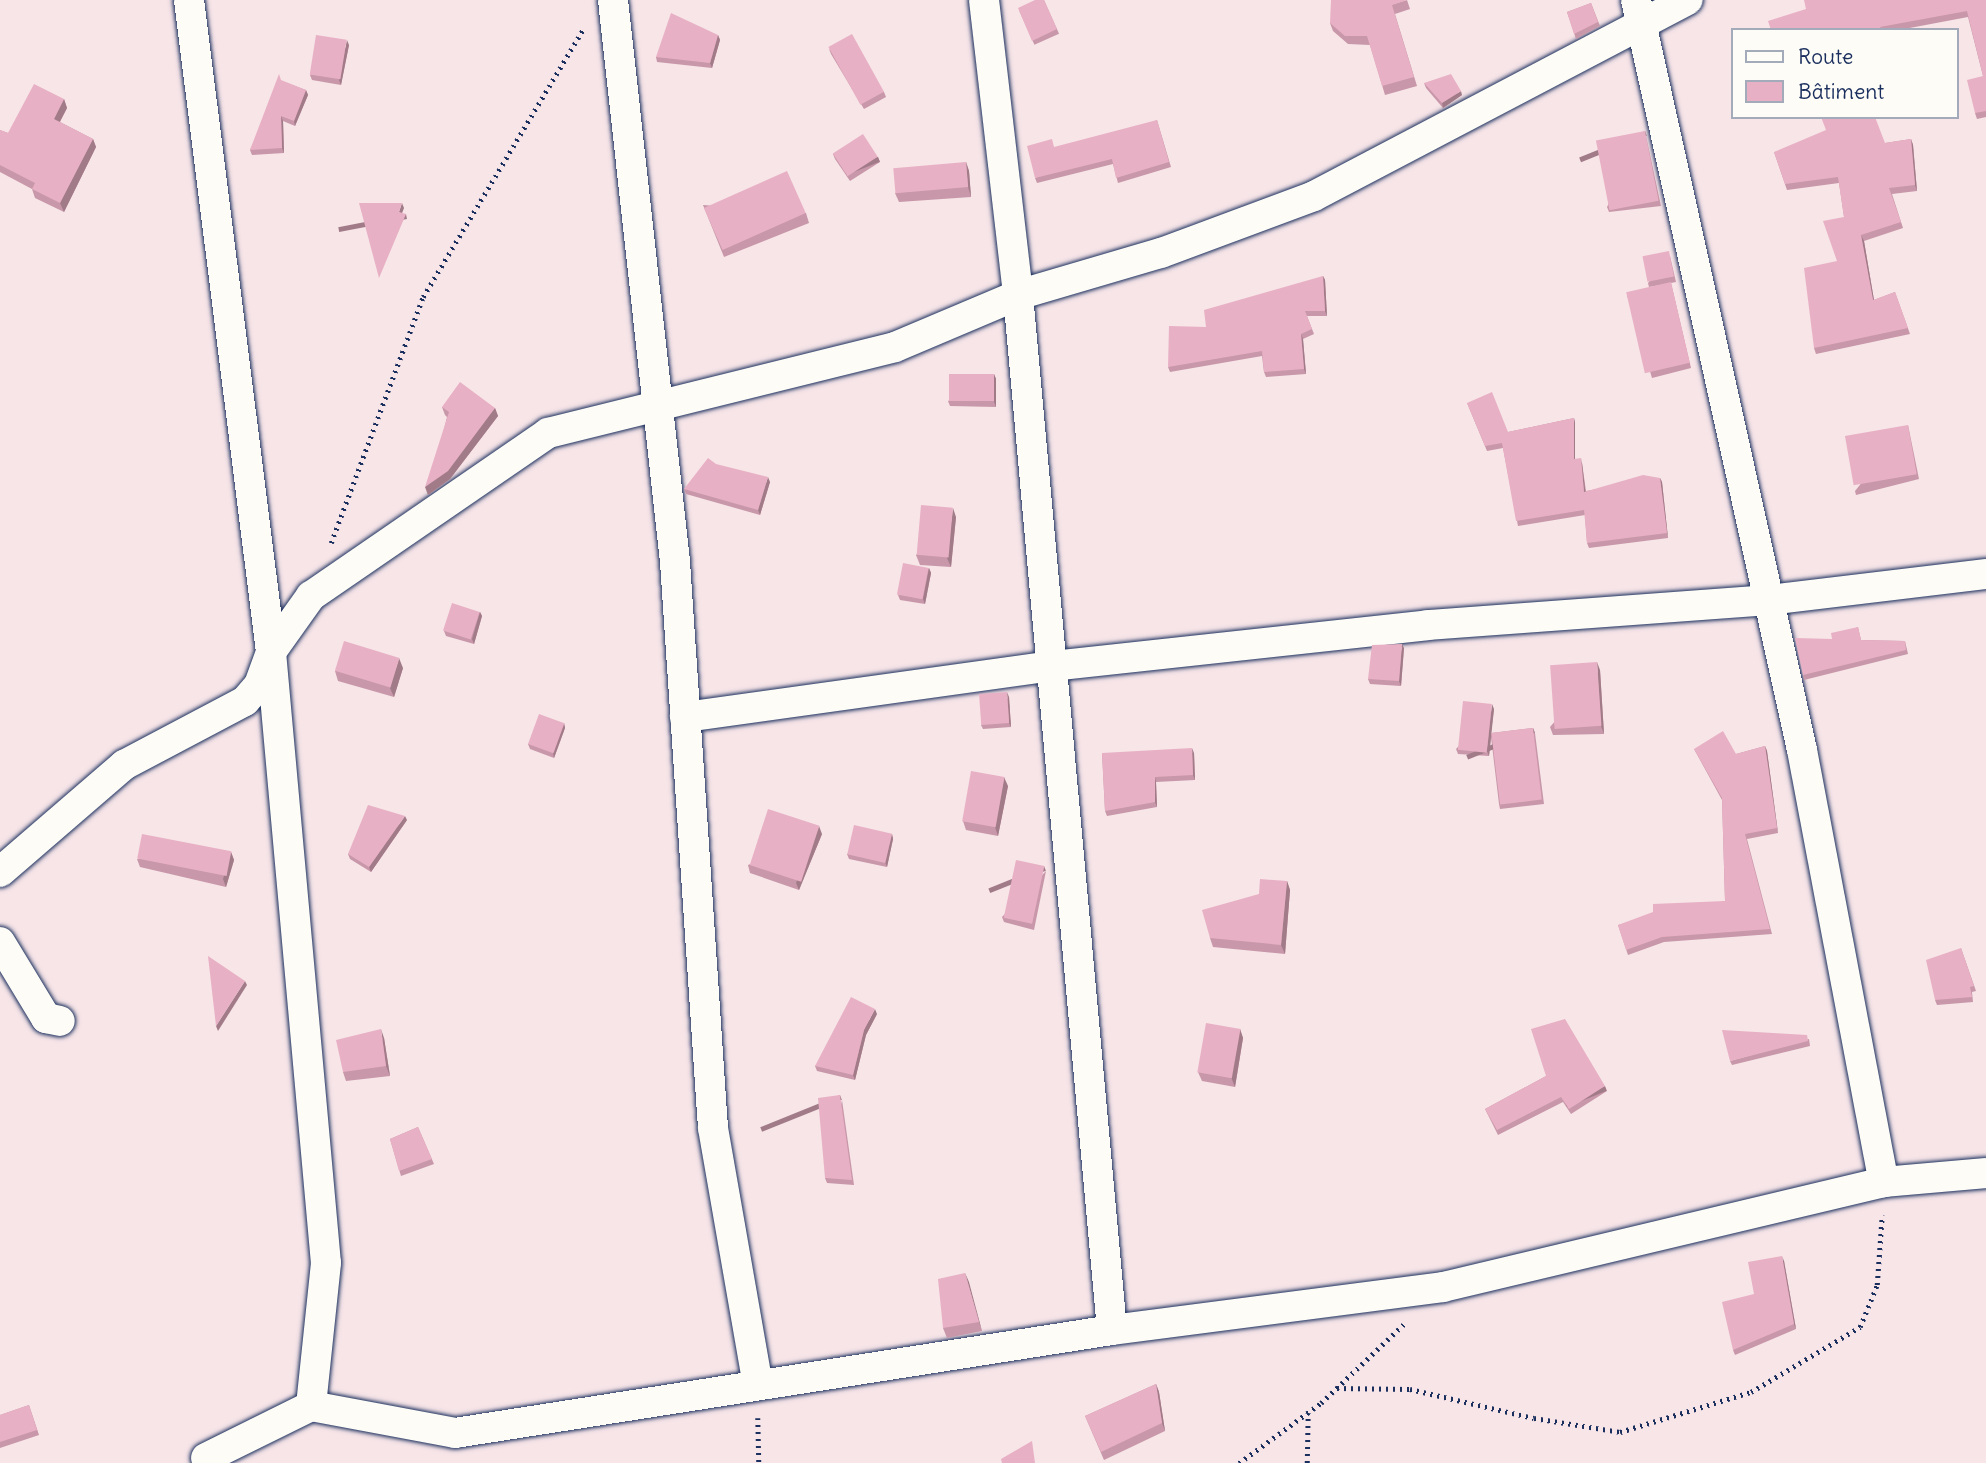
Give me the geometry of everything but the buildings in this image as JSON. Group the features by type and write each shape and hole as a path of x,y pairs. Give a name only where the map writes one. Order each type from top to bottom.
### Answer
{"street":[{"path":"189,0 271,652 326,1263 311,1406"},
{"path":"613,0 658,403 685,718 713,1128 758,1385"},
{"path":"984,0 1018,296 1112,1330"},
{"path":"0,872 124,765 245,701 259,685 271,652 311,596 548,433 658,403 895,347 1018,296 1161,253 1314,196 1638,13 1688,0"},
{"path":"1638,13 1768,600 1884,1182"},
{"path":"685,718 1052,666 1428,625 1768,600 1986,574"},
{"path":"0,942 46,1018 60,1021"},
{"path":"206,1458 311,1406 456,1433 1112,1330 1443,1287 1884,1182 1986,1173"}],"path":[{"path":"311,596 423,297 587,24"},
{"path":"1337,1388 1410,1389 1534,1418 1620,1432 1751,1392 1860,1327 1877,1285 1884,1182"},
{"path":"1239,1463 1337,1388 1443,1287"},
{"path":"758,1385 759,1463"},
{"path":"1307,1463 1308,1412"}]}
